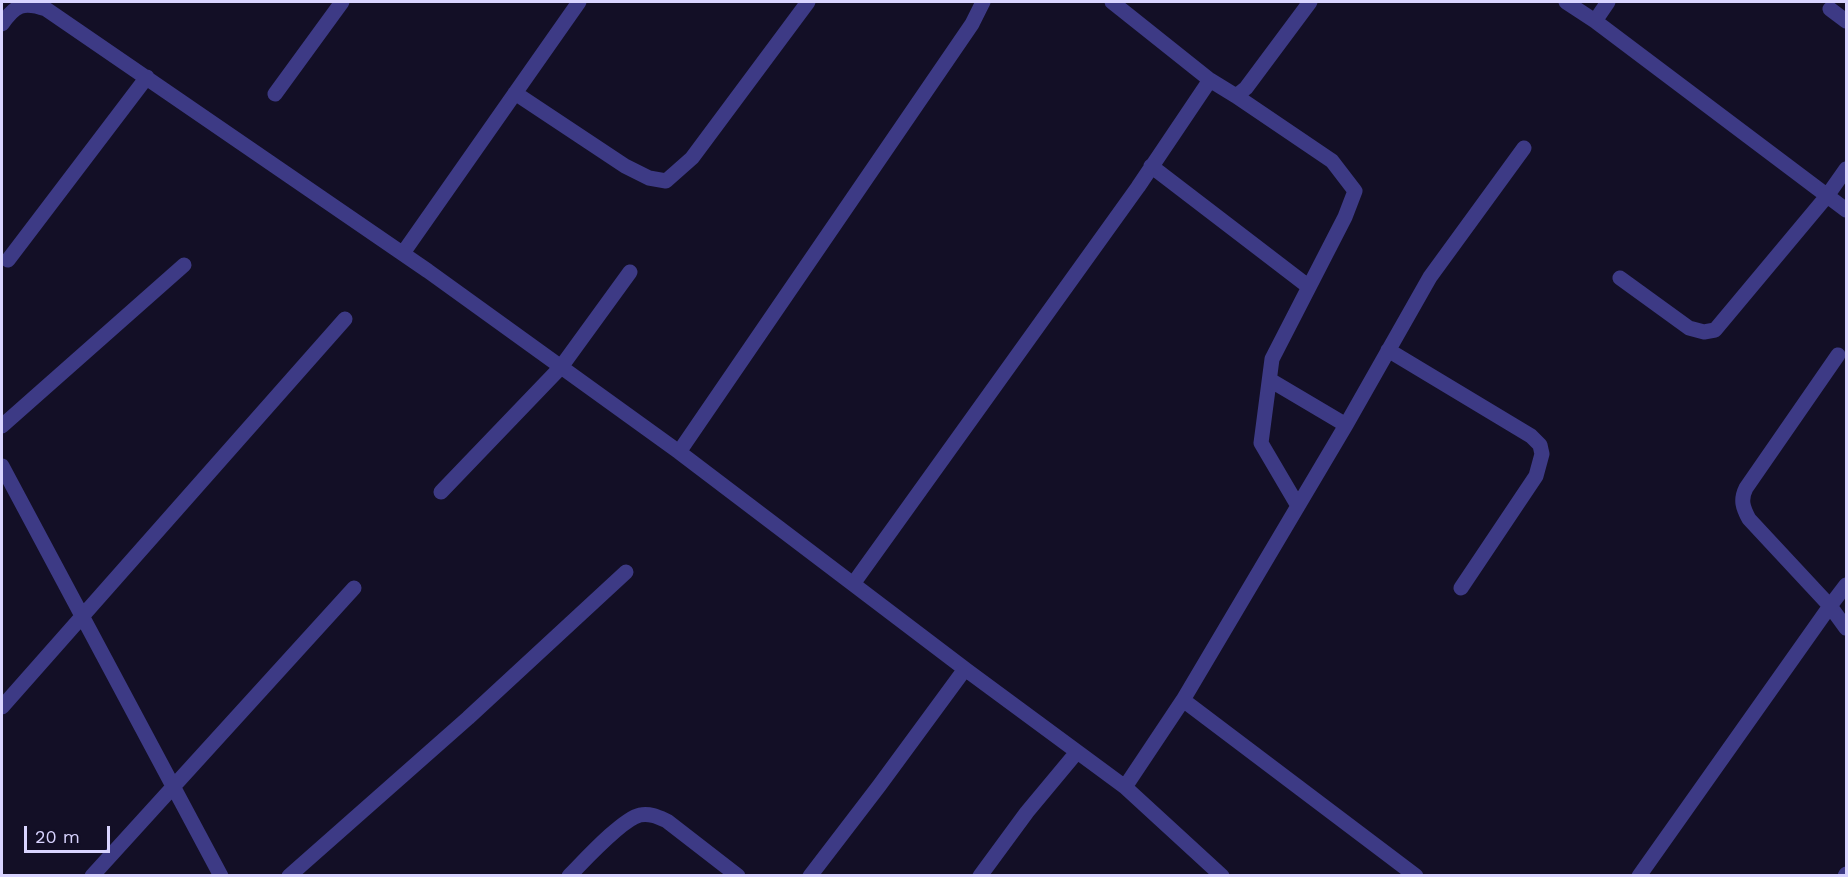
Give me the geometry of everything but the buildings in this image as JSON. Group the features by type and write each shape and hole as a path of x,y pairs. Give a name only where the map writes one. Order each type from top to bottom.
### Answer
{"street":[{"path":"275,94 342,2"},
{"path":"403,254 579,2"},
{"path":"515,93 625,166 649,178 666,181 692,158 808,2"},
{"path":"680,452 972,24 983,2"},
{"path":"1112,2 1210,80 1332,160 1355,192 1345,217 1272,359 1261,443 1298,506"},
{"path":"1236,96 1246,88 1310,2"},
{"path":"1566,2 1595,21 1846,210"},
{"path":"1595,21 1608,2"},
{"path":"2,24 12,10 23,5 32,4 46,9 403,254 680,452 964,669 1125,788 1214,873"},
{"path":"1830,9 1846,21"},
{"path":"8,260 147,77"},
{"path":"853,585 1210,80"},
{"path":"1125,788 1183,700 1346,425 1430,277 1524,148"},
{"path":"1151,166 1309,287"},
{"path":"1620,278 1689,328 1704,332 1715,330 1827,196 1846,169"},
{"path":"2,426 184,265"},
{"path":"441,492 561,367 630,272"},
{"path":"2,707 345,319"},
{"path":"1388,350 1531,436 1540,445 1542,454 1536,476 1461,588"},
{"path":"1838,355 1746,488 1742,503 1749,519 1830,606 1846,628"},
{"path":"1269,380 1346,425"},
{"path":"2,466 221,876"},
{"path":"289,876 468,718 626,572"},
{"path":"1639,876 1846,585"},
{"path":"92,876 354,588"},
{"path":"810,876 964,669"},
{"path":"1183,700 1416,876"},
{"path":"980,876 1027,812 1077,752"},
{"path":"569,876 627,820 640,815 653,815 667,821 738,876"}]}
